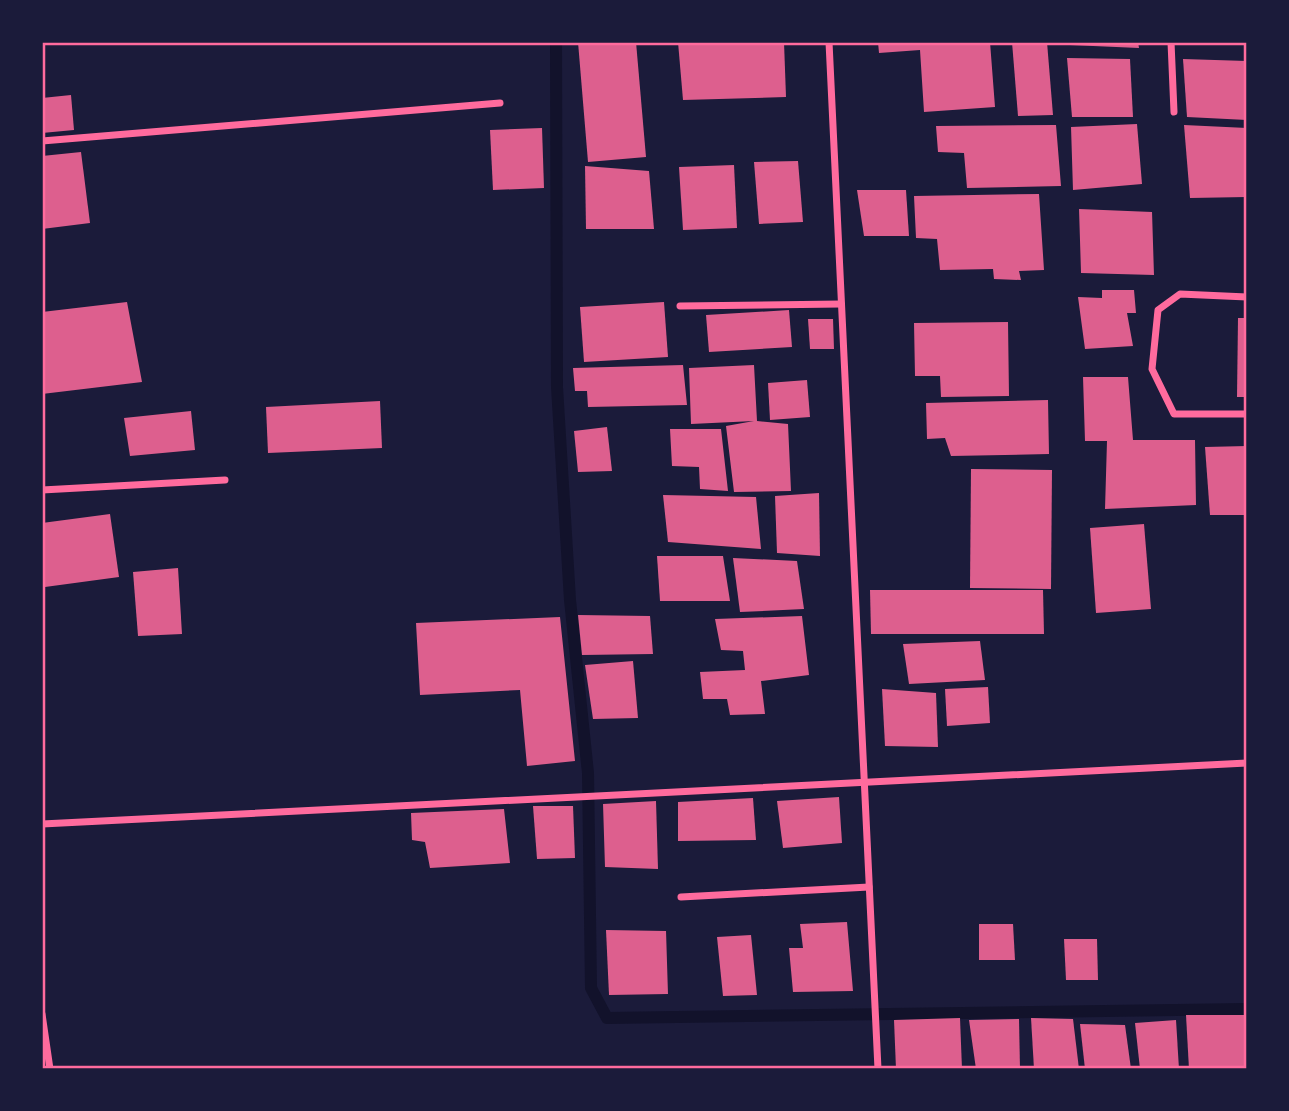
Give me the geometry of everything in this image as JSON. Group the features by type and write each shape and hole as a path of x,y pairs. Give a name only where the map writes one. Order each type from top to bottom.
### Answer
{"street":[{"path":"829,42 878,1069"},
{"path":"1171,42 1174,112"},
{"path":"42,141 500,103"},
{"path":"1247,297 1180,295 1158,310 1152,369 1174,414 1247,414"},
{"path":"680,306 841,304"},
{"path":"42,490 225,480"},
{"path":"42,824 1247,763"},
{"path":"681,897 869,887"},
{"path":"42,1014 50,1069"}],"building":[{"path":"578,42 636,42 646,157 588,162"},
{"path":"678,42 784,42 786,97 683,100"},
{"path":"878,42 990,42 995,107 924,112 920,50 879,53"},
{"path":"1012,42 1047,42 1053,115 1018,116"},
{"path":"1070,42 1138,42 1139,48 1070,45"},
{"path":"1067,58 1130,59 1133,117 1072,117"},
{"path":"1183,59 1247,61 1247,120 1187,117"},
{"path":"71,95 74,130 42,133 42,98"},
{"path":"1137,124 1142,184 1073,190 1071,127"},
{"path":"1056,125 1061,186 967,188 964,153 938,152 936,126"},
{"path":"1184,125 1247,128 1247,197 1190,198"},
{"path":"542,128 544,188 493,190 490,130"},
{"path":"81,152 90,223 42,229 42,156"},
{"path":"798,161 803,222 759,224 754,162"},
{"path":"734,165 737,228 683,230 679,167"},
{"path":"585,166 649,171 654,229 586,229"},
{"path":"857,190 906,190 909,236 864,236"},
{"path":"1039,194 1044,270 1019,271 1021,280 994,279 993,269 940,270 937,239 916,238 914,196"},
{"path":"1079,209 1152,212 1154,275 1081,273"},
{"path":"1102,290 1134,290 1136,313 1127,313 1133,346 1085,349 1078,297 1102,298"},
{"path":"127,302 142,382 42,394 42,312"},
{"path":"664,302 668,357 584,362 580,307"},
{"path":"789,310 792,347 709,352 706,315"},
{"path":"1238,318 1247,318 1247,397 1237,397"},
{"path":"808,319 833,319 834,349 810,349"},
{"path":"1008,322 1009,396 941,397 940,376 915,376 914,323"},
{"path":"683,365 687,405 588,407 587,391 575,391 573,368"},
{"path":"754,365 757,421 788,424 791,491 734,492 726,426 754,421 691,424 689,368"},
{"path":"1083,377 1128,377 1133,440 1195,440 1196,505 1105,509 1107,441 1085,441"},
{"path":"807,380 810,417 770,420 768,383"},
{"path":"1048,400 1049,454 951,456 945,438 927,439 926,403"},
{"path":"380,401 382,448 268,453 266,407"},
{"path":"191,411 195,450 130,456 124,418"},
{"path":"607,427 612,471 578,472 574,431"},
{"path":"670,429 721,429 728,491 700,489 699,467 672,466"},
{"path":"1247,446 1247,515 1210,515 1205,447"},
{"path":"971,469 1052,470 1051,589 970,588"},
{"path":"819,493 820,556 777,553 775,496"},
{"path":"663,495 756,497 761,549 668,542"},
{"path":"110,514 119,577 45,587 42,523"},
{"path":"1144,524 1151,609 1096,613 1090,528"},
{"path":"657,556 723,556 730,601 660,601"},
{"path":"733,558 797,561 804,609 740,612"},
{"path":"178,568 182,634 138,636 133,572"},
{"path":"870,590 1043,590 1044,634 871,634"},
{"path":"578,615 650,616 653,654 582,655"},
{"path":"802,616 809,675 761,681 765,714 730,715 727,699 703,699 700,672 745,670 743,651 721,650 715,619"},
{"path":"560,617 575,761 527,766 520,690 420,695 416,623"},
{"path":"980,641 985,680 909,684 903,644"},
{"path":"633,661 638,718 593,719 585,665"},
{"path":"988,687 990,723 947,726 945,689"},
{"path":"882,689 936,693 938,747 885,746"},
{"path":"839,797 842,843 783,848 777,801"},
{"path":"753,798 756,840 678,841 678,802"},
{"path":"656,801 658,869 605,867 603,804"},
{"path":"533,806 573,806 575,858 537,859"},
{"path":"504,809 510,863 430,868 425,842 412,840 411,813"},
{"path":"847,922 853,991 793,992 789,948 803,948 800,924"},
{"path":"979,924 1013,924 1015,960 979,960"},
{"path":"606,930 666,931 668,994 609,995"},
{"path":"751,935 757,995 723,996 717,937"},
{"path":"1064,939 1097,939 1098,980 1066,980"},
{"path":"1186,1015 1245,1015 1247,1069 1189,1069"},
{"path":"960,1018 962,1069 896,1069 894,1020"},
{"path":"1031,1018 1073,1019 1079,1069 1034,1069"},
{"path":"1019,1019 1020,1069 976,1069 969,1020"},
{"path":"1176,1020 1179,1069 1140,1069 1135,1023"},
{"path":"1080,1024 1125,1025 1131,1069 1085,1069"}],"waterway":[{"path":"556,42 557,387 570,600 588,773 591,988 607,1018 1247,1009"}]}
